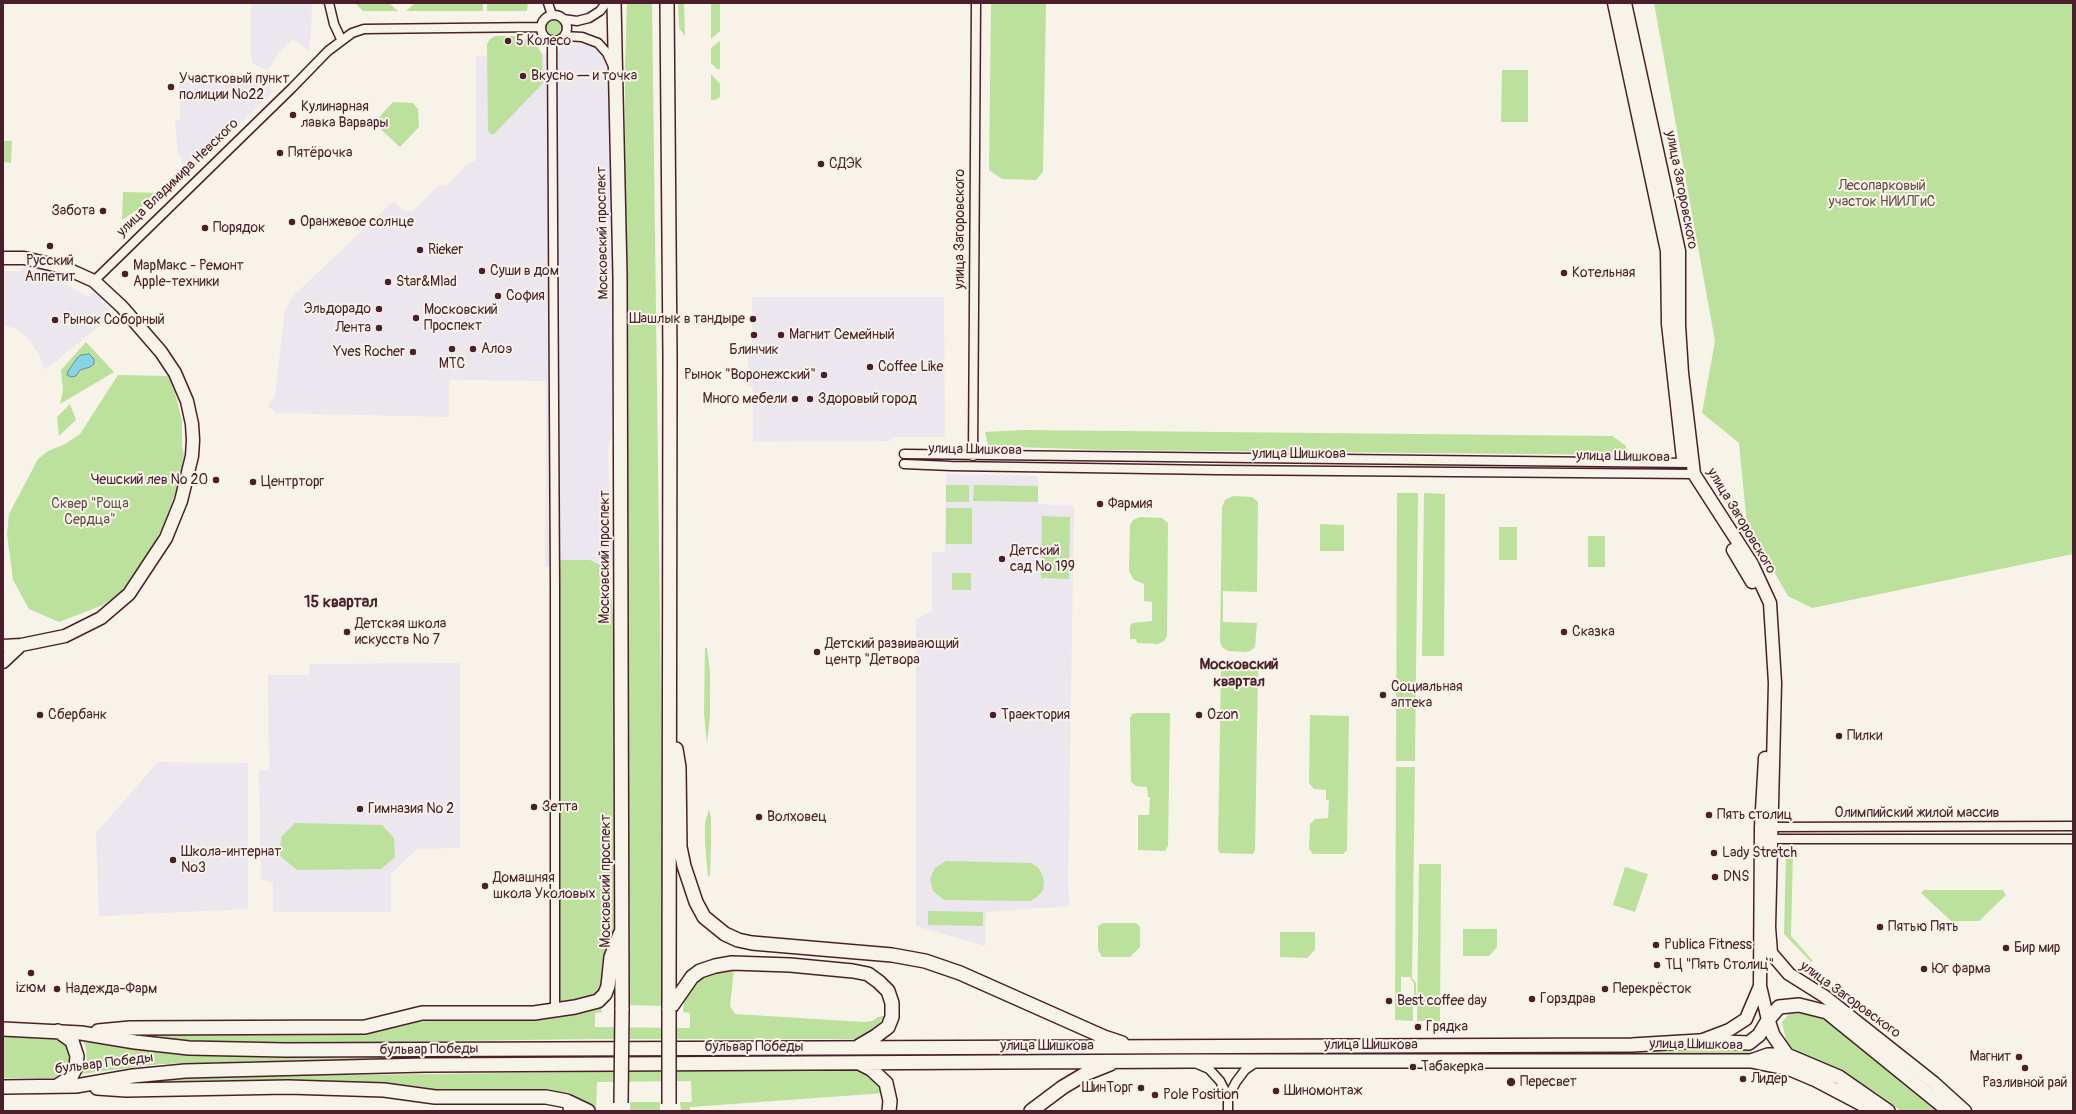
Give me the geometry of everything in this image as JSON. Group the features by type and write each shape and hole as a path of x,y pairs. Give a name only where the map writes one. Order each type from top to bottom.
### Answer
{"main road":[{"name":"Московский проспект","path":"614,3 620,276 623,928 621,1107"},
{"path":"667,3 670,299 670,1108"},
{"path":"670,713 679,767 680,847 684,866 696,902 704,917 714,926 738,940 752,943 892,955 925,961 960,973 1104,1037 1134,1047"},
{"path":"81,1033 130,1028 365,1027 422,1013 534,1013 588,1004 598,1001 605,994 608,986 611,957 623,928"},
{"path":"669,1010 692,977 700,971 715,966 732,964 790,965 853,971 868,974 879,982 888,991 892,1003 892,1017 888,1027 858,1047"},
{"name":"улица Шишкова","path":"858,1047 1632,1045 1699,1041 1749,1043 1759,1035 1768,1020 1779,1007 1799,1005 1827,1012 1932,1088 1949,1111"},
{"path":"1768,1020 1773,1035 1787,1056"},
{"name":"бульвар Победы","path":"3,1029 81,1033 135,1042 189,1048 285,1050 858,1047"},
{"path":"56,1086 71,1077 76,1067 77,1056 72,1041 58,1031"},
{"path":"1416,1045 1416,1061"},
{"path":"1481,1045 1481,1060"},
{"path":"1751,1061 1768,1055 1787,1056 1839,1077 1888,1111"},
{"name":"улица Шишкова","path":"858,1062 1481,1060 1751,1061 1796,1072 1816,1080 1875,1111"},
{"path":"858,1062 871,1069 886,1083 890,1101 889,1111"},
{"name":"бульвар Победы","path":"10,1087 76,1086 133,1076 185,1071 425,1065 858,1062"},
{"path":"1031,1111 1063,1087 1085,1074 1116,1062"},
{"path":"76,1086 126,1090 337,1088 384,1090 435,1097 546,1097 568,1106 588,1111"}],"street":[{"path":"329,3 334,24 341,39"},
{"path":"548,3 552,15"},
{"path":"552,15 564,19 577,20 589,18 600,11 606,3"},
{"name":"улица Загоровского","path":"973,456 976,3"},
{"name":"улица Загоровского","path":"1614,3 1667,251 1668,324 1690,469 1763,603 1769,682 1766,833 1760,986 1746,1019 1729,1030 1699,1041"},
{"name":"улица Загоровского","path":"1625,3 1679,251 1679,325 1690,469"},
{"path":"552,15 543,21 541,28 545,37 552,40 559,39 564,36 582,37 598,43 607,53 615,73"},
{"path":"564,19 567,26 564,36"},
{"name":"улица Владимира Невского","path":"94,281 341,39 364,29 541,28"},
{"path":"552,40 555,560 555,1010"},
{"path":"3,258 24,258 47,262 94,281 122,307 145,333 175,373 187,400 192,424 192,456 181,501 166,538 129,594 101,618 65,636 21,645 3,646"},
{"name":"улица Шишкова","path":"904,454 1690,469"},
{"name":"улица Шишкова","path":"904,464 1217,470 1690,469"},
{"path":"3,662 21,645"},
{"name":"Олимпийский жилой массив","path":"1766,833 2073,826"},
{"name":"улица Загоровского","path":"1766,833 1771,953 1789,974 1824,996 1932,1088 1965,1111"},
{"name":"Олимпийский жилой массив","path":"1766,833 2073,839"},
{"path":"1760,986 1768,1020"},
{"path":"1193,1061 1209,1069 1220,1080 1228,1097 1228,1111"},
{"path":"1228,1097 1236,1082 1245,1070 1258,1061"},
{"path":"3,1095 10,1087"}],"shaded area":[{"path":"251,3 312,3 311,34 308,51 293,39 279,53 268,70 253,64 251,55"},
{"path":"570,44 598,46 609,59 613,287 612,432 608,451 613,567 545,567 546,381 449,380 449,417 276,413 268,406 275,396 285,310 295,294 394,201 404,211 412,212 438,185 447,186 465,166 476,160 476,56 536,56 556,52"},
{"path":"227,72 250,75 274,91 183,179 181,157 178,155 175,121 180,118 179,79 220,79"},
{"name":"Рынок Соборный","path":"30,263 56,272 57,279 88,297 94,293 114,314 45,370 39,354 26,336 17,329 3,325 3,271 20,271"},
{"name":"Рынок \"Воронежский\"","path":"752,297 944,297 945,437 892,437 891,441 753,442 753,387 748,387 748,346 752,346"},
{"name":"Траектория","path":"946,474 1038,476 1038,504 1074,506 1068,886 1070,906 986,912 985,946 916,926 916,619 932,611 932,552 945,552"},
{"name":"Гимназия № 2","path":"460,663 460,848 417,849 391,874 391,912 273,912 273,883 261,879 259,770 269,770 268,675 309,675 309,664"},
{"name":"Школа-интернат №3","path":"158,762 248,763 248,909 99,916 96,833"}],"green space":[{"path":"355,3 389,3 398,11 363,11"},
{"path":"415,3 483,3 483,11 406,11"},
{"path":"487,3 528,3 527,11 487,11"},
{"path":"627,3 652,3 665,1006 627,1005 625,67"},
{"path":"678,3 684,3 685,36 679,28"},
{"path":"711,3 720,3 720,31 711,39"},
{"path":"991,3 1046,3 1043,172 1036,180 1002,179 989,170"},
{"name":"Лесопарковый участок НИИЛГиС","path":"1654,3 2073,3 2073,554 1812,608 1788,596 1747,525 1739,443 1702,413 1715,341"},
{"path":"550,19 558,19 563,24 561,35 558,37 550,37 545,32 545,24"},
{"path":"495,36 519,36 537,46 542,54 543,83 494,134 490,134 488,130 487,44 490,39"},
{"path":"720,41 720,68 718,70 711,63 711,48"},
{"path":"1502,70 1528,70 1528,122 1501,122"},
{"path":"711,74 720,84 720,97 715,100 711,100"},
{"path":"393,102 413,103 418,109 419,127 400,147 374,123"},
{"path":"3,141 12,141 11,163 3,162"},
{"path":"123,192 162,193 122,220"},
{"path":"86,342 114,372 60,404 63,390 61,370"},
{"name":"Сквер \"Роща Сердца\"","path":"118,375 168,376 175,392 182,421 182,445 184,456 180,480 164,525 145,560 120,593 103,605 59,622 29,609 13,580 7,534 9,514 38,459 48,451 65,444 80,434"},
{"path":"70,404 76,420 59,436 57,417"},
{"path":"1024,430 1612,436 1625,445 1629,455 1103,450 988,446 985,432"},
{"path":"946,485 969,485 969,502 946,502"},
{"path":"974,485 1038,486 1038,502 973,501"},
{"path":"1397,493 1418,493 1415,761 1396,761"},
{"path":"1424,493 1445,494 1444,656 1422,656"},
{"path":"1233,496 1252,497 1258,502 1257,592 1223,591 1223,622 1257,623 1255,647 1250,651 1245,652 1228,651 1222,647 1220,641 1222,507 1225,500"},
{"path":"946,508 972,508 972,544 946,544"},
{"path":"1042,516 1070,517 1069,579 1041,578"},
{"path":"1140,517 1162,518 1168,523 1167,636 1164,641 1158,644 1137,643 1136,639 1130,639 1130,626 1132,623 1152,621 1152,602 1144,601 1144,584 1134,580 1129,571 1130,525 1133,520"},
{"path":"1320,524 1344,525 1344,551 1320,551"},
{"path":"1499,527 1517,527 1517,560 1499,560"},
{"path":"1588,536 1605,536 1605,567 1588,567"},
{"path":"555,560 590,560 602,566 609,577 615,636 623,929 605,994 555,1009"},
{"path":"952,573 971,573 971,590 952,590"},
{"path":"705,648 707,648 710,672 710,716 707,744 704,713"},
{"path":"1248,660 1255,664 1258,670 1255,850 1253,854 1220,853 1218,850 1221,667 1222,664 1228,661"},
{"path":"1170,713 1168,846 1165,851 1138,850 1138,815 1149,815 1150,797 1148,797 1147,787 1136,786 1131,782 1130,718 1132,714"},
{"path":"1310,715 1349,716 1347,850 1343,854 1313,854 1309,849 1310,824 1315,819 1328,818 1329,800 1326,800 1326,790 1314,789 1309,783"},
{"path":"1396,767 1415,767 1412,978 1416,983 1416,996 1413,1001 1413,1021 1395,1020","holes":["1401,977 1410,977 1414,984 1414,996 1411,1000 1401,1000"]},
{"path":"709,809 711,818 711,844 710,875 708,877 705,823"},
{"path":"295,823 382,825 394,838 395,857 381,869 297,870 280,856 281,837"},
{"path":"1786,853 1793,853 1791,936 1813,961 1811,962 1784,934"},
{"path":"946,861 1031,863 1038,867 1042,874 1044,881 1043,890 1037,897 1030,901 944,900 933,891 930,879 935,868"},
{"path":"1419,864 1441,864 1440,1021 1417,1021"},
{"path":"1625,867 1648,874 1635,912 1613,905"},
{"path":"1924,890 2003,890 2006,895 1979,921 1951,921 1921,893"},
{"path":"928,911 983,912 983,926 928,925"},
{"path":"1103,923 1136,923 1140,927 1140,947 1130,957 1102,957 1098,950 1098,926"},
{"path":"1463,929 1497,929 1497,947 1489,956 1463,956"},
{"path":"1280,932 1315,932 1315,950 1307,958 1280,957"},
{"path":"734,969 730,1006 735,1014 864,1022 872,1021 878,1017 886,1015 876,1027 858,1039 595,1039 232,1044 172,1041 147,1037 144,1035 469,1019 601,1006 602,1012 595,1013 595,1027 690,1028 690,1013 683,1012 684,993 696,979 711,971"},
{"path":"1802,1013 1826,1020 1927,1100 1937,1111 1901,1111 1877,1093 1838,1069 1794,1051 1786,1040 1782,1022 1789,1014"},
{"path":"3,1037 52,1037 61,1041 68,1048 70,1059 68,1068 54,1078 3,1078"},
{"path":"82,1038 160,1050 1410,1050 1410,1056 304,1060 160,1064 81,1074 87,1065 86,1048"},
{"path":"1751,1049 1752,1056 1487,1056 1487,1050"},
{"path":"845,1069 870,1073 885,1093 690,1107 690,1111 681,1111 680,1102 692,1102 691,1081 597,1082 596,1111 588,1103 569,1093 543,1091 442,1091 132,1083 185,1077"},
{"path":"630,1102 660,1102 660,1111 630,1111"}],"water":[{"path":"89,354 94,359 94,364 80,370 76,376 71,377 67,375 68,371 78,357"}],"place":[{"name":"5 Колесо","path":"508,41"},
{"name":"Вкусно — и точка","path":"523,76"},
{"name":"Участковый пункт полиции №22","path":"171,87"},
{"name":"Кулинарная лавка Варвары","path":"293,115"},
{"name":"Пятёрочка","path":"280,153"},
{"name":"СДЭК","path":"821,164"},
{"name":"Забота","path":"103,211"},
{"name":"Оранжевое солнце","path":"292,222"},
{"name":"Порядок","path":"205,228"},
{"name":"Русский Аппетит","path":"50,246"},
{"name":"Rieker","path":"420,250"},
{"name":"Суши в дом","path":"482,271"},
{"name":"Котельная","path":"1564,273"},
{"name":"МарМакс - Ремонт Apple-техники","path":"125,274"},
{"name":"Star&Mlad","path":"388,282"},
{"name":"София","path":"498,296"},
{"name":"Эльдорадо","path":"379,309"},
{"name":"Московский Проспект","path":"416,318"},
{"name":"Шашлык в тандыре","path":"753,319"},
{"name":"Рынок Соборный","path":"55,320"},
{"name":"Лента","path":"379,328"},
{"name":"Блинчик","path":"754,335"},
{"name":"Магнит Семейный","path":"781,335"},
{"name":"МТС","path":"452,349"},
{"name":"Алоэ","path":"473,349"},
{"name":"Yves Rocher","path":"413,352"},
{"name":"Coffee Like","path":"870,367"},
{"name":"Рынок \"Воронежский\"","path":"824,375"},
{"name":"Много мебели","path":"795,399"},
{"name":"Здоровый город","path":"810,399"},
{"name":"Чешский лев № 20","path":"216,480"},
{"name":"Центрторг","path":"253,482"},
{"name":"Фармия","path":"1100,504"},
{"name":"Детский сад № 199","path":"1002,559"},
{"name":"Детская школа искусств № 7","path":"347,632"},
{"name":"Сказка","path":"1564,632"},
{"name":"Детский развивающий центр \"Детвора","path":"817,652"},
{"name":"Социальная аптека","path":"1383,695"},
{"name":"Сбербанк","path":"40,715"},
{"name":"Траектория","path":"993,715"},
{"name":"Ozon","path":"1199,715"},
{"name":"Пилки","path":"1839,736"},
{"name":"Зетта","path":"534,807"},
{"name":"Гимназия № 2","path":"360,809"},
{"name":"Пять столиц","path":"1709,815"},
{"name":"Волховец","path":"759,817"},
{"name":"Lady Stretch","path":"1714,853"},
{"name":"Школа-интернат №3","path":"173,860"},
{"name":"DNS","path":"1715,877"},
{"name":"Домашняя школа Уколовых","path":"485,886"},
{"name":"Пятью Пять","path":"1880,927"},
{"name":"Publica Fitness","path":"1656,945"},
{"name":"Бир мир","path":"2006,948"},
{"name":"ТЦ \"Пять Столиц\"","path":"1657,965"},
{"name":"Юг фарма","path":"1924,969"},
{"name":"izюм","path":"31,973"},
{"name":"Надежда-Фарм","path":"57,989"},
{"name":"Перекрёсток","path":"1605,989"},
{"name":"Горздрав","path":"1532,999"},
{"name":"Best coffee day","path":"1389,1001"},
{"name":"Грядка","path":"1418,1027"},
{"name":"Магнит","path":"2019,1057"},
{"name":"Табакерка","path":"1413,1067"},
{"name":"Разливной рай","path":"2025,1068"},
{"name":"Лидер","path":"1743,1079"},
{"name":"Пересвет","path":"1511,1082"},
{"name":"ШинТорг","path":"1141,1088"},
{"name":"Шиномонтаж","path":"1276,1091"},
{"name":"Pole Position","path":"1155,1095"}],"district":[{"name":"15 квартал","path":"341,603"},
{"name":"Московский квартал","path":"1239,674"}]}
